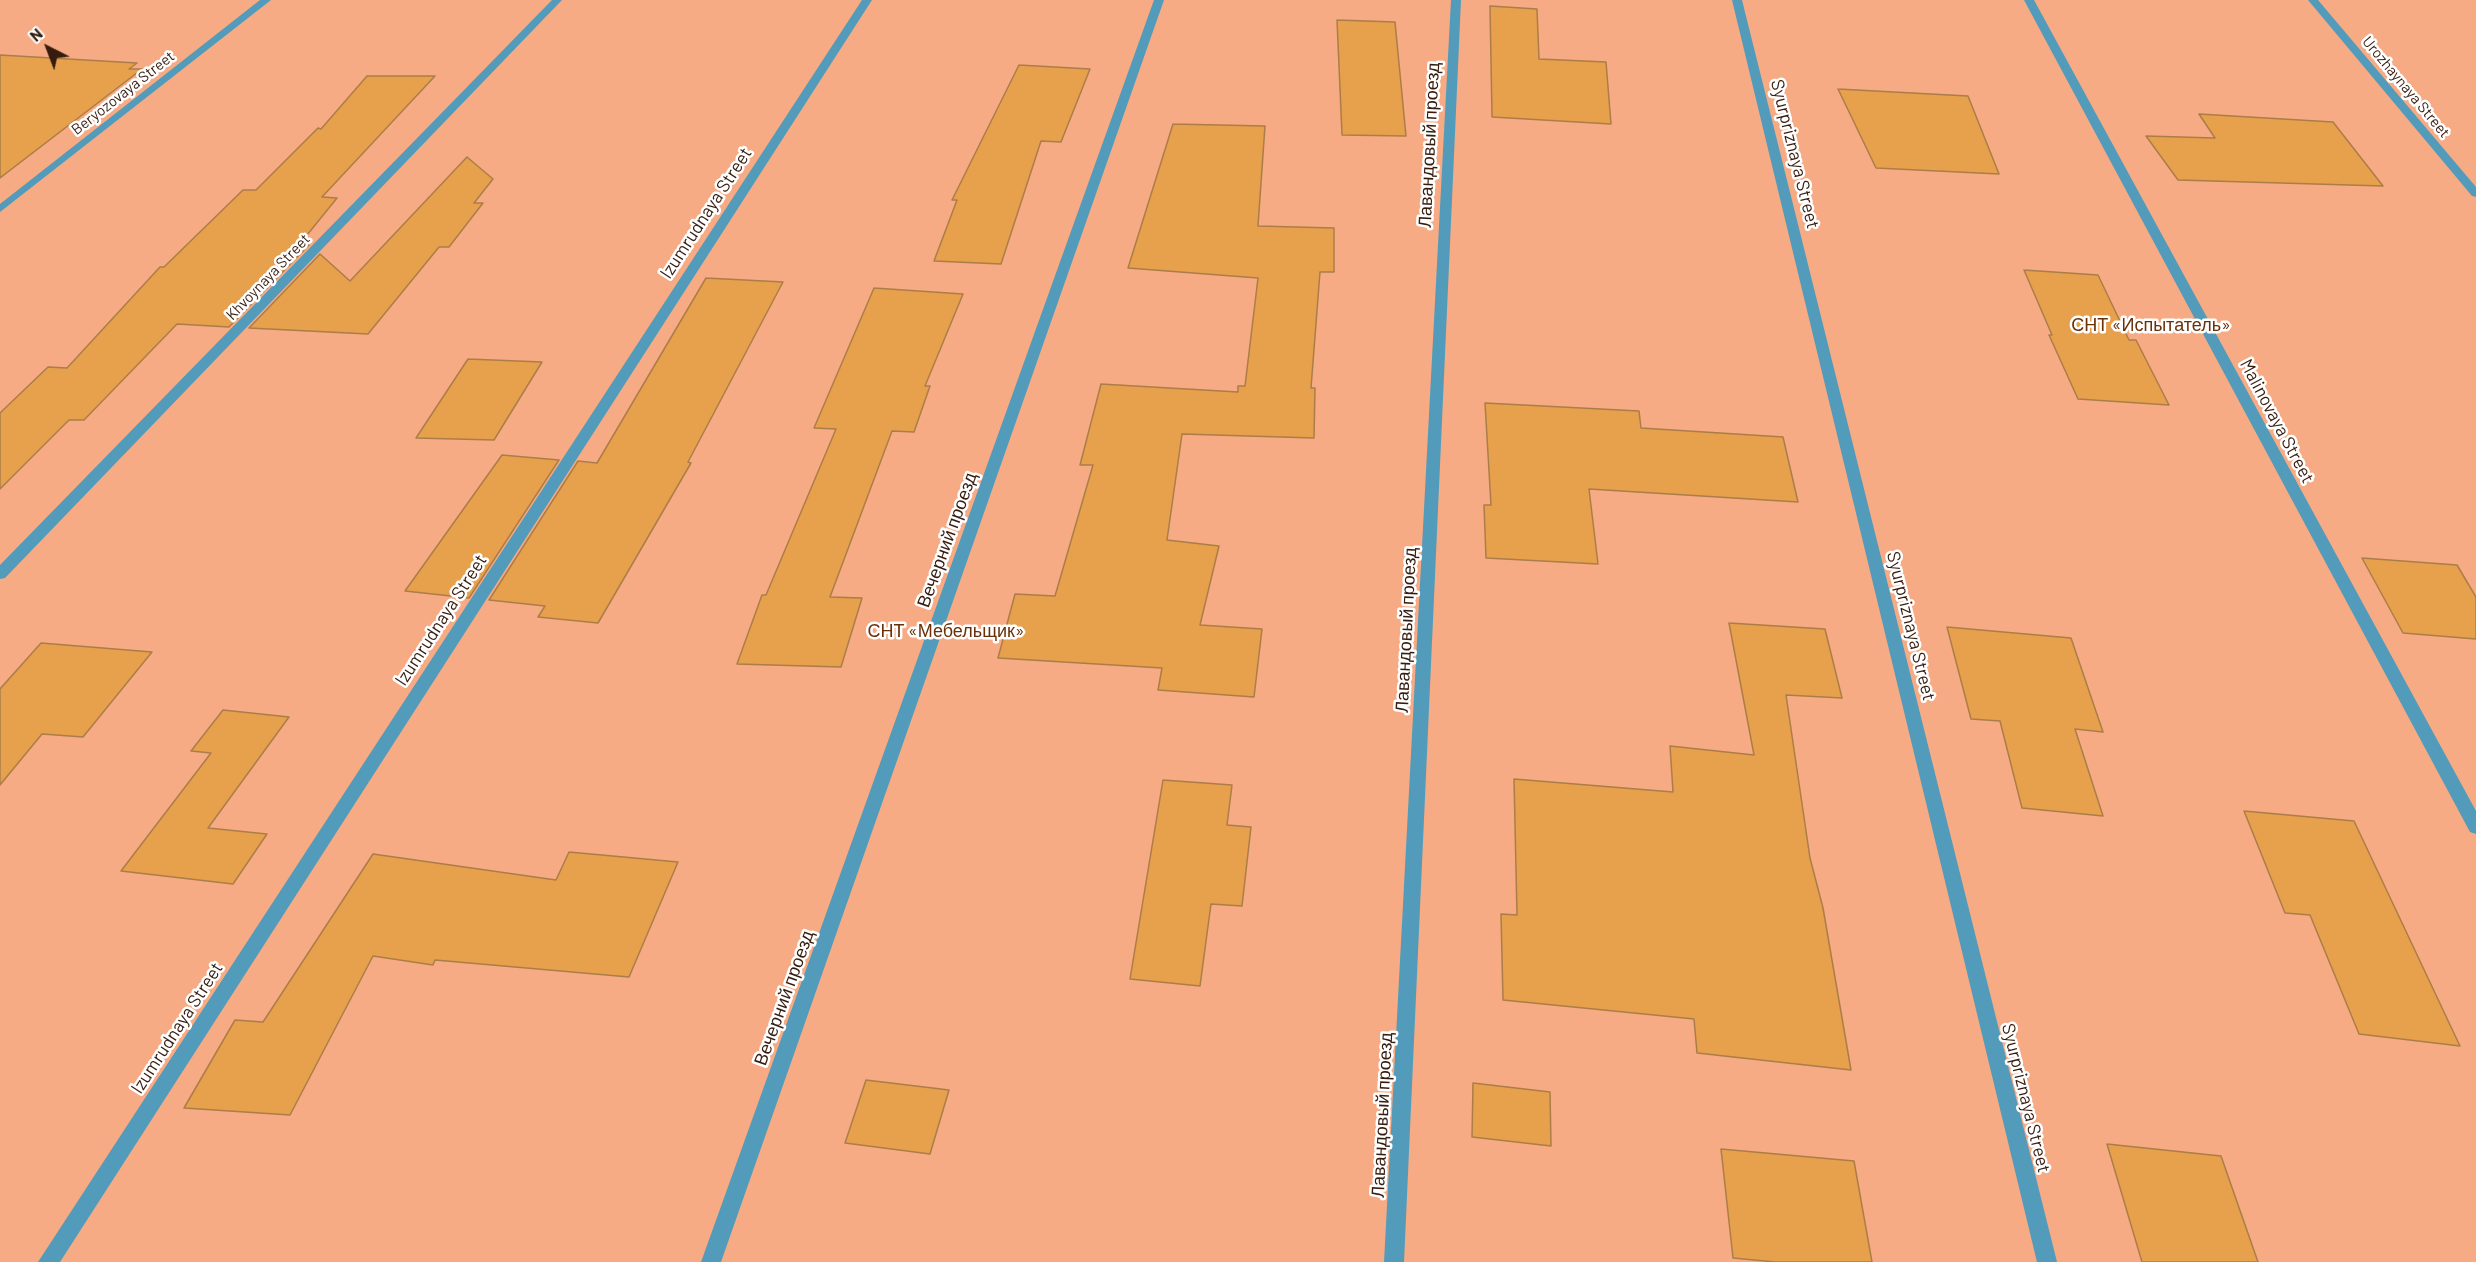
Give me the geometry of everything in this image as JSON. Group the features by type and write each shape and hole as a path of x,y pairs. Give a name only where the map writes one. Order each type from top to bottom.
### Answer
{"street":[{"name":"Beryozovaya Street","path":"0,209 266,0"},
{"name":"Khvoynaya Street","path":"0,574 557,0"},
{"name":"Izumrudnaya Street","path":"48,1262 867,0"},
{"name":"Вечерний проезд","path":"711,1262 1159,0"},
{"name":"Лавандовый проезд","path":"1394,1262 1456,0"},
{"name":"Syurpriznaya Street","path":"1737,0 2047,1262"},
{"name":"Malinovaya Street","path":"2029,0 2476,826"},
{"name":"Urozhaynaya Street","path":"2313,0 2476,194"}],"green space":[{"name":"СНТ «Мебельщик»","path":"0,0 2476,0 2476,1262 0,1262"}],"building":[{"path":"1490,6 1537,9 1539,59 1606,62 1611,124 1492,117"},
{"path":"1337,20 1395,22 1406,136 1342,135"},
{"path":"0,55 137,63 129,69 142,69 0,178"},
{"path":"1019,65 1090,69 1061,142 1041,141 1001,264 934,261 957,200 952,200"},
{"path":"367,76 435,76 322,197 337,198 303,240 309,245 229,327 177,324 84,420 69,420 0,489 0,413 48,367 67,368 160,267 164,267 243,190 256,190 318,128 321,129"},
{"path":"1838,89 1968,96 1999,174 1876,168"},
{"path":"2199,114 2333,122 2383,186 2178,180 2146,136 2215,138"},
{"path":"1173,124 1265,126 1258,226 1334,228 1334,272 1320,272 1311,388 1315,388 1314,438 1182,434 1167,540 1219,546 1200,625 1262,629 1254,697 1158,690 1162,668 998,658 1015,594 1055,596 1093,465 1080,465 1101,384 1238,392 1238,386 1245,386 1258,278 1128,268"},
{"path":"467,157 493,179 474,203 483,203 449,247 439,247 368,334 249,328 320,254 350,281"},
{"path":"2024,270 2098,275 2129,340 2136,340 2169,405 2078,399 2049,335 2052,335"},
{"path":"706,278 783,282 688,462 691,463 598,623 538,617 545,606 489,600 578,461 597,463"},
{"path":"874,288 963,294 925,386 930,386 914,432 892,431 830,597 862,598 841,667 737,664 762,595 766,595 836,429 814,428"},
{"path":"468,359 542,362 494,440 416,438"},
{"path":"1485,403 1639,411 1641,428 1783,437 1798,502 1589,489 1598,564 1486,558 1484,505 1491,505"},
{"path":"502,455 559,460 469,598 405,591"},
{"path":"2362,558 2457,565 2476,597 2476,639 2403,633"},
{"path":"1729,623 1825,629 1842,698 1786,695 1810,858 1823,908 1851,1070 1697,1053 1694,1019 1503,1000 1501,914 1517,915 1514,779 1673,792 1670,746 1754,755"},
{"path":"1947,627 2071,638 2103,732 2075,729 2103,816 2022,808 2000,721 1971,719"},
{"path":"41,643 152,652 83,737 42,734 0,785 0,689"},
{"path":"223,710 289,717 208,828 267,834 233,884 121,871 211,753 191,751"},
{"path":"1163,780 1232,785 1227,825 1251,827 1242,906 1211,904 1200,986 1130,979"},
{"path":"2244,811 2354,821 2460,1046 2359,1034 2310,915 2285,913"},
{"path":"569,852 678,862 629,977 435,960 433,965 373,956 290,1115 184,1108 235,1020 263,1022 373,854 556,880"},
{"path":"866,1080 949,1090 930,1154 845,1143"},
{"path":"1473,1083 1550,1092 1551,1146 1472,1137"},
{"path":"2107,1144 2221,1156 2258,1262 2142,1262"},
{"path":"1721,1149 1854,1161 1872,1262 1775,1262 1733,1258"}],"park label":[{"name":"СНТ «Испытатель»","path":"2151,325"}]}
